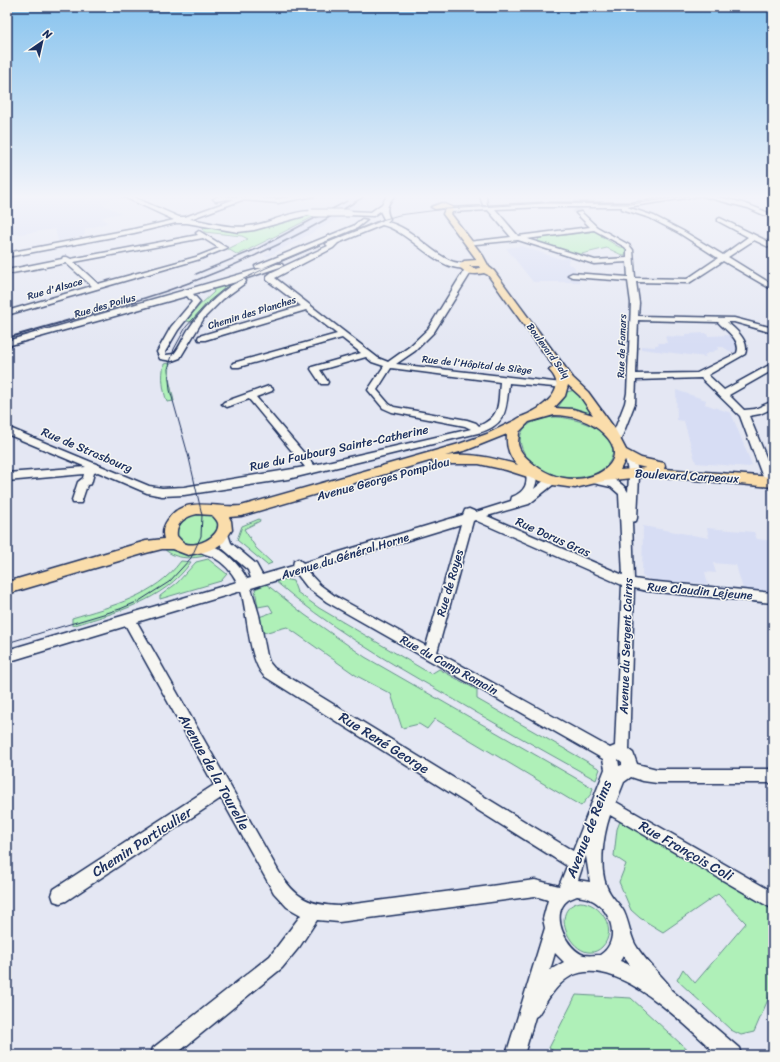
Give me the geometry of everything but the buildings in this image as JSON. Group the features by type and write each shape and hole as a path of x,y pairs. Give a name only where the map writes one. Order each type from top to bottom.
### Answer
{"main road":[{"name":"Boulevard Saly","path":"465,246 473,260 474,267 485,274 494,285 560,376 562,386 556,398 537,414"},
{"name":"Boulevard Saly","path":"469,246 480,258 474,267"},
{"name":"Boulevard Saly","path":"474,267 491,273 569,380 584,394 613,435"},
{"path":"530,471 517,457 512,445 513,434 520,423 537,414 555,411 577,414 597,422 613,435 625,455 615,468 599,479 578,483 550,479"},
{"name":"Avenue Georges Pompidou","path":"7,580 146,539 171,527 178,517 191,510 206,508 218,512 229,513 241,511 456,449 484,439 520,423"},
{"name":"Boulevard Carpeaux","path":"625,455 651,465 772,478"},
{"name":"Avenue Georges Pompidou","path":"203,548 215,542 237,521 445,460 483,460 530,471 550,479"},
{"name":"Boulevard Carpeaux","path":"599,479 633,473 659,472 772,478"},
{"path":"218,512 224,518 224,532"},
{"path":"171,527 170,536 176,544"},
{"path":"7,588 146,547 162,544 176,544 189,549 203,548"}],"street":[{"path":"7,255 55,246 97,287"},
{"path":"7,272 152,246"},
{"name":"Rue d'Alsace","path":"7,313 198,258 224,248 220,246"},
{"name":"Rue des Poilus","path":"209,288 311,246"},
{"name":"Rue des Poilus","path":"7,344 255,274 326,246"},
{"name":"Rue de l'Hôpital de Siège","path":"333,246 331,248 275,274 270,278 377,361 404,368 562,386"},
{"path":"422,246 443,260 474,267 431,330 412,349 389,365 372,389 386,406 395,410 470,424 478,430"},
{"path":"540,246 586,260 598,262 630,260"},
{"name":"Rue de Famars","path":"613,435 630,403 632,377 635,303 632,294 630,252 626,246"},
{"path":"705,246 773,288"},
{"path":"572,275 686,282 740,246"},
{"path":"189,293 196,302 170,335 161,352 163,357 173,358 177,356 188,335 202,314 224,293 255,274"},
{"name":"Chemin des Planches","path":"202,338 307,307"},
{"path":"635,318 736,320 773,331"},
{"path":"632,377 694,377 703,375 741,354 743,351 741,341 720,320"},
{"path":"236,365 343,334"},
{"path":"324,382 315,369 368,354"},
{"path":"724,394 773,366"},
{"path":"703,375 743,413 772,478"},
{"name":"Rue du Faubourg Sainte-Catherine","path":"157,492 184,491 312,470 478,430 495,422 500,416 506,379"},
{"path":"226,404 269,389"},
{"path":"250,396 312,470"},
{"path":"743,413 757,412 773,404"},
{"name":"Rue de Strasbourg","path":"7,430 93,469 157,492"},
{"name":"Avenue du Sergent Cairns","path":"625,455 633,473 633,509 628,538"},
{"path":"7,477 93,469"},
{"path":"77,500 83,482 87,481 93,469"},
{"name":"Avenue du Général Horne","path":"471,516 522,497 527,493 532,484 530,471"},
{"name":"Avenue du Général Horne","path":"7,656 129,619 164,610 251,580 529,500 536,495 550,479"},
{"name":"Avenue du Sergent Cairns","path":"599,479 610,482 619,487 623,492 628,538 623,740 619,763"},
{"name":"Rue Dorus Gras","path":"471,516 628,582"},
{"name":"Rue de Royes","path":"430,653 471,516"},
{"path":"224,532 226,545 252,567 251,580"},
{"path":"203,548 215,552 230,562 251,580"},
{"name":"Rue du Camp Romain","path":"299,566 309,582 331,599 430,653 619,763 643,774 657,776 773,776"},
{"name":"Rue René George","path":"251,580 262,662 270,672 576,862"},
{"name":"Rue Claudin Lejeune","path":"628,582 647,586 773,598"},
{"name":"Avenue de la Tourelle","path":"129,619 283,893 292,902 313,912 350,914 535,888 557,896"},
{"name":"Avenue de Reims","path":"592,964 574,959 566,952 557,941 552,918 557,896 576,862 604,803 619,763"},
{"name":"Chemin Particulier","path":"60,895 223,788"},
{"name":"Avenue de Reims","path":"603,897 595,875 594,849 604,803"},
{"name":"Rue François Coli","path":"604,803 773,901"},
{"name":"Avenue de Reims","path":"526,1020 546,988 557,974 568,967 592,964 610,959 615,954 619,945 620,933 616,914 611,905 603,897 586,888 575,888 557,896"},
{"path":"160,1055 276,962 294,940 313,912"},
{"name":"Avenue de Reims","path":"515,1055 534,990 547,953 553,928"},
{"path":"620,933 632,955 674,1004"},
{"path":"592,964 610,966 630,974 674,1004 732,1055"}],"shaded area":[{"path":"260,246 288,246 269,256 263,256 271,252"},
{"path":"521,246 561,259 569,257 568,264 574,266 580,282 533,282 506,248"},
{"path":"706,333 708,336 730,335 741,346 735,352 731,352 723,347 718,347 719,349 704,355 706,357 641,349 641,346 655,347 655,345 659,345 658,343 667,343 665,336 685,337 685,334"},
{"path":"676,390 706,400 705,404 731,413 752,465 749,467 696,463 684,421 677,420"},
{"path":"643,526 709,538 707,528 754,532 757,539 773,541 773,592 743,589 736,565 713,563 716,573 705,572 708,584 651,580 642,576"}],"green space":[{"path":"235,246 257,246 238,255 228,249"},
{"path":"548,246 617,246 626,249 626,255 624,256 607,248 577,255"},
{"path":"246,278 226,291 194,322 186,321 214,292 212,288"},
{"path":"170,363 169,379 174,401 167,402 163,374 164,364"},
{"path":"575,390 592,413 590,414 558,407 564,399 566,392"},
{"path":"555,417 585,423 604,434 611,442 613,451 610,461 606,466 600,471 587,476 567,477 549,473 535,464 524,453 520,441 523,430 534,422"},
{"path":"195,514 210,514 217,518 219,523 218,529 208,540 192,544 184,542 179,538 176,534 176,530 182,522"},
{"path":"259,519 260,521 244,529 256,548 272,563 267,565 237,540 242,526"},
{"path":"167,547 190,554 212,554 186,558 174,555 163,548"},
{"path":"208,559 227,574 221,581 160,599 160,596 177,583 196,562"},
{"path":"181,561 191,562 180,576 153,596 122,610 72,626 72,618 117,604 146,591 159,583"},
{"path":"284,579 293,581 297,592 319,608 431,674 439,669 477,690 477,699 600,769 596,780 419,680 355,641 294,597 275,581"},
{"path":"266,584 305,615 365,657 593,788 591,794 581,806 435,719 427,729 419,724 402,728 391,694 357,676 287,627 263,633 259,617 273,612 269,605 258,607 255,589"},
{"path":"621,819 773,908 773,988 754,1032 741,1035 731,1030 677,980 683,969 695,983 746,923 718,894 663,932 640,918 631,910 619,882 626,864 614,856 617,829"},
{"path":"580,902 587,903 594,907 605,918 608,925 609,933 607,940 602,947 593,952 584,951 575,945 568,936 565,926 565,916 569,907"},
{"path":"576,995 631,998 693,1055 560,1055 549,1048"}],"tram line":[{"path":"7,643 120,609 139,601 169,582 191,558 201,536 202,515 189,458 170,390 168,369 174,349 186,327 208,302 225,288 266,268 319,246"}],"railway":[{"path":"196,274 264,246"},
{"path":"132,302 223,270 276,246"},
{"path":"7,338 136,301"}]}
